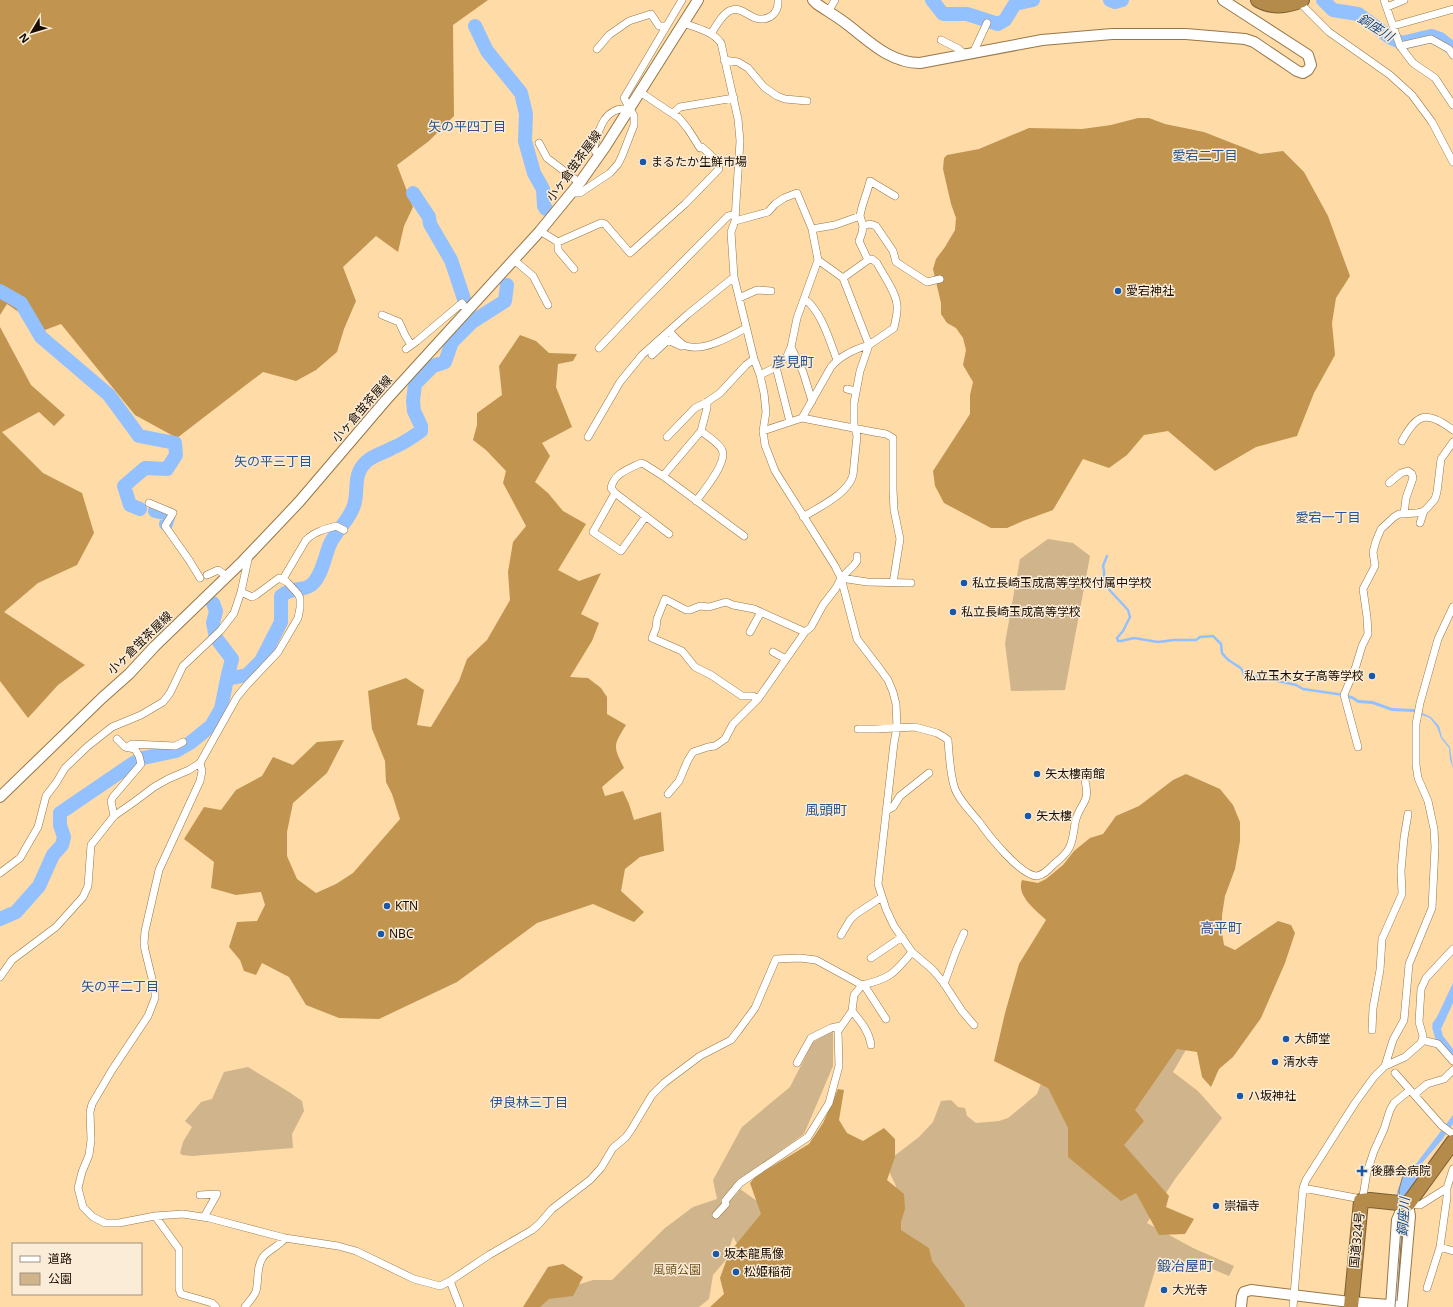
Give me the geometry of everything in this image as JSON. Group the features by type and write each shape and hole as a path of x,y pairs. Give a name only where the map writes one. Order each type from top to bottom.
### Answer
{"highway":[{"path":"1258,0 1279,6 1299,0"},
{"path":"1408,1204 1452,1136"},
{"name":"国道324号","path":"1350,1305 1361,1201 1370,1200 1408,1204"}],"street":[{"path":"571,193 580,193 610,173 618,164 634,125 634,116 624,98 682,0"},
{"name":"小ヶ倉蛍茶屋線","path":"0,796 129,674 155,646 249,555 300,502 386,400 540,231 580,183 605,147 698,0"},
{"path":"711,34 729,10 736,9 755,18 762,19 773,15 776,12 778,0"},
{"path":"813,0 883,52 900,60 911,63 920,63 1042,40 1112,34 1186,34 1246,39 1254,42 1297,71 1304,73 1308,70 1310,65 1308,55 1224,0"},
{"path":"828,12 835,0"},
{"path":"1299,0 1330,32 1390,75 1412,94 1432,122 1453,162"},
{"path":"1404,0 1386,3 1399,42 1413,63 1434,78 1453,105"},
{"path":"1393,26 1453,8"},
{"path":"597,49 609,35 629,21 651,14 659,26 666,26"},
{"path":"683,23 711,34 721,43 734,98 740,141 735,217 731,232 734,277 764,393 766,412 763,431 765,445 771,463 803,517 835,566 841,578 857,639 884,674 893,692 896,704 897,727 878,884 886,909 912,952 933,970 962,1011 974,1025"},
{"path":"969,54 987,23"},
{"path":"1399,42 1431,39 1449,49 1453,54"},
{"path":"941,40 969,54"},
{"path":"724,60 738,62 748,68 764,87 777,96 785,99 807,101"},
{"path":"558,242 601,223 605,224 630,253 685,204 719,169 718,164 713,157 702,147 700,148 679,118 640,92"},
{"path":"673,114 680,107 734,98"},
{"path":"595,151 594,147 597,134 600,126 608,115 620,108 629,109"},
{"path":"539,143 547,158 580,183"},
{"path":"868,260 860,241 863,226 860,216 862,203 867,196 870,180 895,196"},
{"path":"599,348 728,216 735,217 768,212 774,204 797,193 812,229 818,260 797,318 791,347 787,356 776,367 760,375"},
{"path":"812,229 835,225 860,216"},
{"path":"863,226 870,224 876,226 893,251 896,262 927,282 940,279"},
{"path":"540,231 558,242"},
{"path":"558,242 558,250 574,269"},
{"path":"514,260 533,276 548,305"},
{"path":"803,517 837,496 852,482 857,436 853,416 855,391 869,345 843,278 818,260"},
{"path":"843,278 868,260"},
{"path":"802,418 831,367 837,360 857,348 869,345 894,328 897,305 894,294 876,264 872,260 868,260"},
{"path":"588,438 620,382 642,355 734,277"},
{"path":"739,298 757,290 771,292"},
{"path":"805,299 810,303 820,318 837,360"},
{"path":"382,315 399,322 409,347 462,303 467,310"},
{"path":"652,355 668,340 679,346 694,347 714,344 746,328"},
{"path":"669,332 685,346"},
{"path":"791,347 803,372 812,402"},
{"path":"667,437 695,408 708,402 720,393 746,365 754,359"},
{"path":"776,367 790,422"},
{"path":"847,390 855,391"},
{"path":"663,476 701,431 708,402"},
{"path":"1402,441 1409,429 1417,420 1423,417 1438,420 1453,430"},
{"path":"763,431 802,418 886,434 893,438 894,510 900,539 894,583"},
{"path":"696,501 716,476 723,455 722,449 701,431"},
{"path":"1358,747 1344,694 1368,634 1368,618 1363,589 1375,566 1374,552 1381,529 1399,514 1424,511 1435,499 1441,460 1453,442"},
{"path":"669,534 615,493 611,488 613,481 621,473 641,463 663,476 744,536"},
{"path":"1389,483 1402,473 1408,471 1412,474 1413,478 1406,498 1404,514"},
{"path":"615,493 593,532 621,551 646,516"},
{"path":"149,504 173,513 165,526 189,560 203,576 218,570 227,576"},
{"path":"1420,523 1424,515 1424,511"},
{"path":"283,579 310,535 320,530 336,526 344,530"},
{"path":"0,873 20,858 38,827 46,796 65,768 88,746 112,727 141,715 163,702 170,693 183,666 216,634 234,613 241,592 249,555"},
{"path":"668,794 678,781 693,752 715,746 725,738 733,724 758,699 805,632 811,627 823,605 836,588 841,578 857,561 857,556"},
{"path":"0,977 12,960 56,927 83,897 88,886 91,845 114,816 154,787 200,763 237,697 278,652 298,618 300,598 298,594 291,586 280,578 256,596 241,592"},
{"path":"841,578 867,582 911,583"},
{"path":"758,699 753,696 742,696 711,675 695,667 682,651 652,638 656,628 657,619 665,600 686,610 700,606 710,607 726,602 733,605 754,609 805,632"},
{"path":"1385,1066 1393,1040 1404,1020 1409,964 1432,908 1435,847 1434,829 1428,801 1418,778 1416,765 1416,724 1420,703 1438,640 1453,607"},
{"path":"750,632 761,612"},
{"path":"773,652 786,659"},
{"path":"858,729 875,730 897,727 915,727 937,733 948,740 954,787 990,837 1019,867 1030,875 1041,875 1068,851 1072,843 1077,815 1084,805 1088,792 1085,781"},
{"path":"114,816 111,800 141,764 135,749 125,747 117,739"},
{"path":"125,747 132,744 175,746 183,742"},
{"path":"200,763 202,770 200,780 159,870 145,931 145,950 155,991 155,998 148,1016 112,1070 92,1104 90,1112 91,1140 89,1155 82,1172 78,1188 83,1207 93,1217 105,1223 119,1223 155,1216 183,1214 204,1217 285,1238 338,1246 356,1251 414,1279 440,1286 532,1230 552,1209 590,1180 601,1168 612,1148 626,1137 652,1095 660,1087 682,1068 700,1056 731,1040 755,1008 776,959 800,958 816,960 863,985 886,1020"},
{"path":"886,810 893,807 900,796 929,773"},
{"path":"1372,1030 1373,1008 1380,970 1382,939 1402,894 1401,871 1408,814"},
{"path":"841,935 850,920 856,914 882,897"},
{"path":"944,984 964,933"},
{"path":"871,958 902,937"},
{"path":"1293,1307 1303,1188 1306,1180 1355,1103 1374,1077 1385,1066 1405,1057 1421,1044 1423,1036 1419,1022 1421,989 1426,978 1453,949"},
{"path":"716,1215 726,1204 725,1201 740,1183 808,1136 829,1103 839,1066 838,1031 840,1026 852,1011 854,995 863,985 888,977 899,969 912,952"},
{"path":"852,1011 864,1026 870,1038 871,1044"},
{"path":"797,1063 811,1038 831,1028 840,1026"},
{"path":"1422,1040 1438,1044 1453,1061"},
{"path":"1303,1188 1356,1198 1361,1201 1367,1172 1390,1110 1394,1104 1412,1092 1428,1084 1444,1079 1453,1070"},
{"path":"1395,1073 1452,1136"},
{"path":"1427,1288 1440,1247 1447,1188 1453,1169"},
{"path":"1391,1306 1397,1220 1400,1213 1408,1204 1420,1204 1447,1188"},
{"path":"200,1195 217,1194 204,1217"},
{"path":"1240,1307 1244,1292 1251,1290 1350,1305 1402,1306 1410,1216 1408,1204"},
{"path":"155,1216 179,1249 179,1289 181,1294 212,1303 216,1307"},
{"path":"245,1307 255,1292 259,1265 263,1257 285,1238"},
{"path":"1440,1247 1453,1252"},
{"path":"450,1281 460,1307"}],"green space":[{"path":"1048,539 1073,543 1090,556 1065,690 1011,691 1005,643 1020,559"},
{"name":"風頭公園","path":"833,1030 833,1066 804,1134 737,1181 734,1197 740,1189 771,1211 878,1221 896,1186 885,1163 919,1137 933,1122 941,1101 951,1100 958,1107 965,1108 967,1116 976,1123 999,1121 1008,1118 1037,1094 1048,1065 1191,1041 1173,1072 1198,1091 1222,1118 1175,1179 1147,1223 1193,1248 1234,1266 1229,1276 1191,1260 1178,1263 1165,1260 1157,1264 1144,1307 776,1307 733,1237 725,1261 713,1275 709,1299 699,1307 538,1307 548,1294 593,1280 612,1280 665,1228 693,1207 717,1199 713,1180 742,1127 790,1087 813,1042"},
{"path":"248,1067 302,1101 304,1111 292,1134 293,1148 192,1156 182,1155 180,1153 183,1142 192,1127 185,1121 201,1102 212,1099 224,1072"}],"shaded area":[{"path":"0,0 488,0 453,25 454,116 429,141 397,165 413,207 404,226 398,252 376,236 343,267 356,301 344,329 337,352 316,370 296,381 263,372 177,438 135,415 61,324 45,330 7,304 0,315"},
{"path":"1138,118 1149,118 1165,124 1204,132 1260,154 1283,151 1304,172 1328,216 1350,276 1336,298 1332,323 1335,355 1314,393 1297,436 1256,447 1215,471 1168,431 1144,435 1127,455 1109,468 1083,459 1053,510 1007,528 991,528 944,503 935,486 933,471 970,414 970,395 973,382 963,365 966,350 963,338 956,328 947,323 941,314 941,303 933,269 936,259 955,230 956,218 951,204 943,169 944,158 947,155 979,149 1029,128 1082,129 1111,125"},
{"path":"0,327 31,385 65,415 54,426 39,412 2,432 43,473 82,493 94,533 77,565 38,583 4,612 85,665 58,685 28,718 0,681"},
{"path":"520,335 536,341 549,353 577,354 573,361 558,364 556,387 572,427 542,443 550,456 535,482 548,493 563,511 586,524 558,570 579,581 601,573 581,614 599,623 592,641 570,677 588,678 601,688 607,697 607,714 626,725 616,746 616,750 624,768 602,787 605,796 623,791 634,820 661,812 664,851 640,857 625,869 621,891 644,912 634,922 593,904 537,923 457,982 379,1019 339,1018 306,1005 289,977 262,963 256,975 244,971 240,960 229,947 237,922 257,921 265,905 261,892 236,895 211,888 214,862 184,839 204,807 221,810 236,790 262,776 273,757 293,765 317,742 344,740 327,773 293,803 287,832 287,856 297,879 316,893 336,884 353,873 400,819 392,794 386,782 385,761 372,729 368,691 406,678 424,690 417,725 431,727 459,681 467,659 487,640 510,600 508,572 513,542 526,526 503,483 506,471 486,450 473,440 477,425 477,413 502,395 499,366"},
{"path":"1186,774 1220,789 1233,805 1240,822 1240,841 1235,869 1225,896 1222,915 1224,945 1235,950 1278,921 1291,925 1295,933 1285,963 1261,1018 1233,1057 1219,1069 1211,1087 1202,1077 1197,1052 1177,1049 1135,1110 1144,1121 1124,1145 1169,1196 1166,1207 1194,1219 1185,1234 1159,1235 1136,1193 1121,1201 1068,1157 1068,1128 1048,1088 994,1061 1005,1013 1019,964 1046,920 1024,897 1021,886 1022,880 1038,883 1046,879 1063,865 1074,851 1090,838 1103,834 1116,816 1139,806 1173,780"},
{"path":"838,1089 844,1090 839,1120 847,1133 863,1141 884,1128 895,1139 895,1157 887,1180 904,1194 905,1209 901,1222 901,1230 929,1248 932,1261 965,1307 710,1307 724,1294 720,1278 729,1253 761,1214 750,1183 756,1176 809,1144 823,1123"},
{"path":"563,1264 583,1277 573,1296 549,1299 540,1307 523,1307 548,1267"}],"water":[{"path":"1347,695 1359,700 1373,701 1392,708 1414,709 1431,717 1439,726 1442,737 1450,747 1453,768 1450,760 1449,748 1441,738 1437,727 1430,718 1414,712 1392,711 1372,704 1358,703 1347,698"},
{"path":"1453,983 1453,1003 1441,1029 1443,1036 1453,1049 1453,1059 1436,1041 1432,1024 1437,1017"},
{"path":"1453,1115 1453,1124 1423,1162 1404,1193 1404,1180"}],"waterway":[{"name":"銅座川","path":"932,0 943,14 967,14 998,24 1005,20 1015,4 1033,0"},
{"name":"銅座川","path":"1110,0 1115,2 1122,0"},
{"name":"銅座川","path":"1323,0 1333,10 1358,14 1391,38 1402,43 1431,36 1440,39 1453,49"},
{"path":"475,26 487,51 521,93 526,114 525,141 534,173 543,189 544,206 546,209"},
{"path":"413,193 429,217 430,224 451,260 464,299"},
{"path":"227,679 247,675 261,661 281,622 281,596 289,591 308,587 318,577 330,544 353,508 356,496 357,479 361,467 372,458 400,444 421,431 421,426 414,411 413,401 415,384 433,366 445,362 452,342 472,322 505,301 507,285"},
{"path":"0,291 21,303 41,337 109,395 139,436 175,443 176,455 167,469 145,468 124,486 130,505 140,509"},
{"path":"155,511 169,514 166,524"},
{"path":"1107,556 1103,566 1104,584 1128,610 1130,617 1123,631 1117,638 1118,641 1134,638 1158,642 1196,640 1200,637 1213,636 1221,644 1222,653 1240,668 1244,675 1251,675 1296,685 1303,689 1344,695"},
{"path":"0,919 16,912 39,886 53,855 62,845 64,837 60,825 60,813 132,764 143,758 176,751 190,743 211,726 221,709 232,659 216,638 213,623 216,611 213,603"},
{"name":"銅座川","path":"1397,1307 1404,1193 1411,1175"}],"tram line":[{"path":"1395,1307 1401,1227 1399,1190 1405,1168"}],"place":[{"name":"まるたか生鮮市場","path":"643,162"},
{"name":"愛宕神社","path":"1118,291"},
{"name":"私立長崎玉成高等学校付属中学校","path":"964,583"},
{"name":"私立長崎玉成高等学校","path":"953,612"},
{"name":"私立玉木女子高等学校","path":"1372,676"},
{"name":"矢太樓南館","path":"1037,774"},
{"name":"矢太樓","path":"1028,816"},
{"name":"KTN","path":"387,906"},
{"name":"NBC","path":"381,934"},
{"name":"大師堂","path":"1286,1039"},
{"name":"清水寺","path":"1275,1062"},
{"name":"ハ坂神社","path":"1240,1096"},
{"name":"後藤会病院","path":"1362,1171"},
{"name":"崇福寺","path":"1216,1206"},
{"name":"坂本龍馬像","path":"716,1254"},
{"name":"松姫稲荷","path":"736,1272"},
{"name":"大光寺","path":"1164,1290"}],"district":[{"name":"矢の平四丁目","path":"467,126"},
{"name":"愛宕二丁目","path":"1205,155"},
{"name":"彦見町","path":"793,362"},
{"name":"矢の平三丁目","path":"273,461"},
{"name":"愛宕一丁目","path":"1328,517"},
{"name":"風頭町","path":"826,810"},
{"name":"高平町","path":"1221,928"},
{"name":"矢の平二丁目","path":"120,986"},
{"name":"伊良林三丁目","path":"529,1102"},
{"name":"鍛冶屋町","path":"1185,1266"}]}
